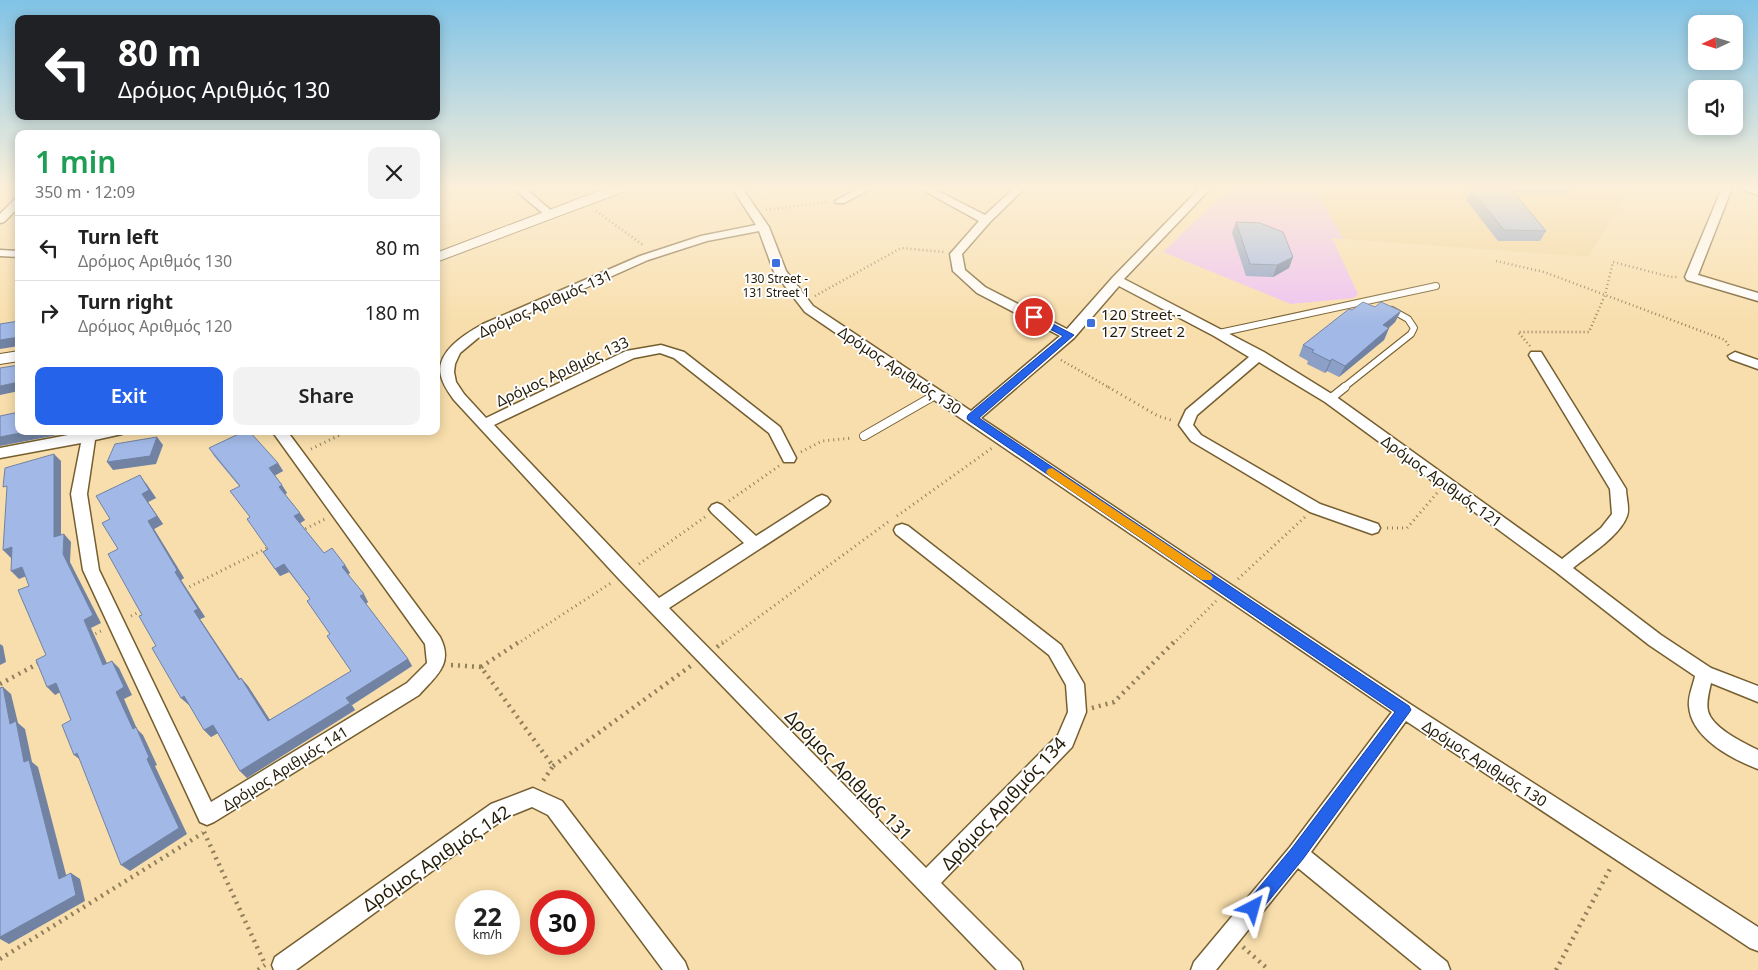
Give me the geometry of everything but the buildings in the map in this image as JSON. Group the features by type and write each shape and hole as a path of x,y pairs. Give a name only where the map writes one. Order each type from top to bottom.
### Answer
{"street":[{"path":"440,256 500,233"},
{"name":"Δρόμος Αριθμός 131","path":"728,233 705,238 656,254 495,324 464,340 451,356 447,373 459,397 625,574 1012,970"},
{"name":"Δρόμος Αριθμός 130","path":"766,233 780,272 809,309 1404,710 1758,940"},
{"path":"974,233 956,254 959,271 981,290 1069,335"},
{"path":"972,418 1069,335 1117,280 1162,233"},
{"path":"1709,233 1691,277 1758,298"},
{"path":"0,252 15,254"},
{"name":"Δρόμος Αριθμός 121","path":"1117,280 1259,355 1330,399 1562,568 1655,640 1705,673 1758,694"},
{"name":"Δρόμος Αριθμός 133","path":"485,424 631,354 661,349 679,355 775,430 789,458"},
{"path":"1259,355 1191,413 1186,425 1196,438 1315,508 1372,528"},
{"path":"1536,355 1618,489 1620,515 1607,532 1562,568"},
{"path":"1735,356 1758,365"},
{"path":"0,359 15,357"},
{"path":"0,453 95,435"},
{"path":"282,435 434,642 436,665"},
{"name":"Δρόμος Αριθμός 141","path":"89,436 79,494 91,570 205,824 413,689 436,665"},
{"path":"658,607 822,501"},
{"path":"717,509 755,544"},
{"name":"Δρόμος Αριθμός 134","path":"902,530 1055,650 1075,684 1077,712 1066,741 927,882"},
{"path":"1705,673 1698,706 1703,723 1722,740 1758,760"},
{"path":"1202,970 1297,854 1404,710"},
{"path":"533,797 555,808 678,970"},
{"name":"Δρόμος Αριθμός 142","path":"278,967 498,811 533,797"},
{"path":"1297,854 1439,970"}],"lane":[{"path":"1219,333 1436,286"},
{"path":"1330,399 1411,334 1414,328 1406,316 1372,301"},
{"path":"864,436 937,394"}],"path":[{"path":"626,233 656,254"},
{"path":"803,302 901,248 956,254"},
{"path":"1496,261 1544,272 1725,340 1735,356"},
{"path":"1536,355 1518,332 1589,332 1605,295 1614,262 1671,277 1691,277"},
{"path":"1048,353 1158,416 1186,425"},
{"path":"297,456 340,435"},
{"path":"436,665 481,667 625,574 789,458 822,441 864,436"},
{"path":"533,797 553,766 1004,440"},
{"path":"1372,528 1407,528 1446,483"},
{"path":"1077,712 1114,702 1226,590 1315,508"},
{"path":"294,534 338,512"},
{"path":"178,592 276,543"},
{"path":"83,640 152,606"},
{"path":"0,684 50,658"},
{"path":"481,667 553,766"},
{"path":"0,959 205,824 278,967 258,970"},
{"path":"1556,970 1620,851"},
{"path":"1230,935 1268,970"}],"shaded area":[{"path":"1183,233 1340,233 1343,239 1332,238 1358,294 1354,298 1291,304 1163,252"},
{"path":"1340,233 1603,233 1588,257 1343,239"}],"slow traffic":[{"path":"1052,472 1207,577"}],"place":[{"name":"130 Street - 131 Street 1","path":"776,263"},
{"name":"120 Street - 127 Street 2","path":"1091,323"}],"route":[{"path":"1034,317 1069,335 972,418 1404,710 1297,854 1253,908"}]}
